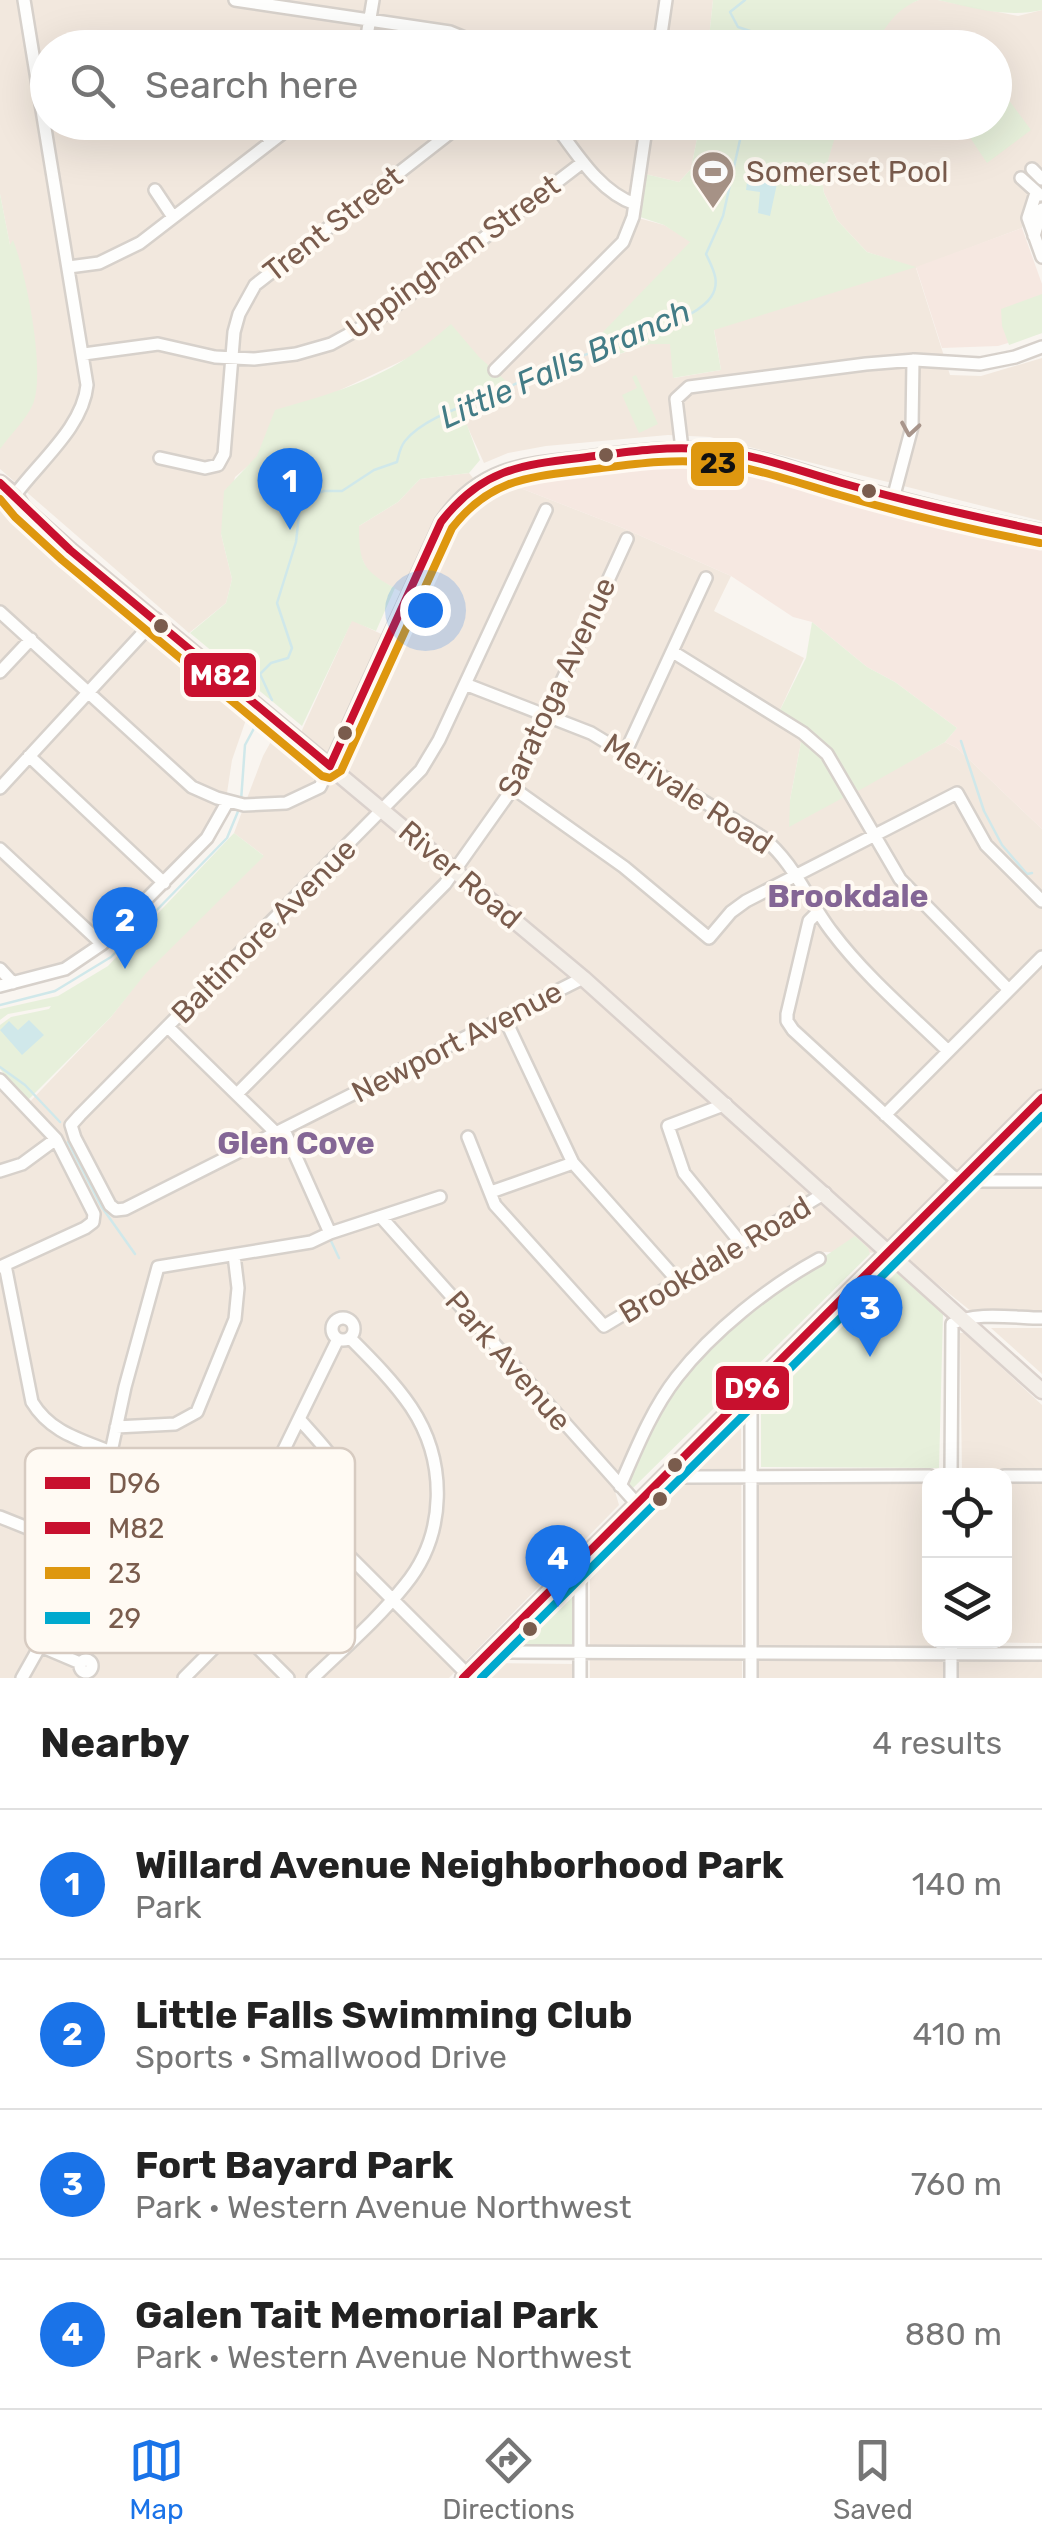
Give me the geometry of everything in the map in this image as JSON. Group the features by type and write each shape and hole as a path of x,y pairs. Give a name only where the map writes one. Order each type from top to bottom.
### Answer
{"main road":[{"name":"River Road","path":"0,483 9,498 583,978 1042,1390"},
{"path":"465,1676 1042,1098"}],"street":[{"path":"24,0 30,30"},
{"path":"234,0 437,30"},
{"path":"368,30 373,0"},
{"path":"662,30 666,0"},
{"path":"9,498 82,408 87,385 51,140"},
{"path":"69,268 121,254 274,140"},
{"name":"Trent Street","path":"160,458 205,468 222,460 231,358 240,314 255,285 441,140"},
{"path":"566,140 614,194 635,204"},
{"path":"495,370 617,250 630,229 645,140"},
{"name":"Uppingham Street","path":"84,354 158,344 231,358 296,354 332,344 363,329 583,162"},
{"path":"1032,168 1042,179"},
{"path":"1021,178 1039,195 1028,218 1042,257"},
{"path":"155,190 174,217"},
{"path":"1034,236 1042,209"},
{"path":"682,449 676,403 684,389 912,360 980,364 1042,347"},
{"path":"894,495 912,427 912,360"},
{"path":"0,612 182,779 206,794 236,803 286,803 320,787 434,536 464,495 491,476 518,465 682,449 759,458 1042,531"},
{"name":"Baltimore Avenue","path":"116,1210 92,1176 71,1126 421,770 546,510"},
{"name":"Saratoga Avenue","path":"236,1094 445,884 513,788 627,539"},
{"path":"626,752 706,578"},
{"path":"0,788 156,620"},
{"path":"0,672 31,639"},
{"path":"673,652 818,745 840,770 910,890 1009,990"},
{"name":"Merivale Road","path":"464,684 591,732 762,838 783,856 818,912 851,954 948,1051"},
{"path":"29,756 164,882"},
{"path":"513,788 624,868 708,938 746,900 957,793 986,845 1042,901"},
{"path":"0,968 7,984 65,968 102,944 208,838 236,803"},
{"path":"0,849 102,944"},
{"path":"818,912 810,921 787,1021 885,1116 960,1181 1042,1181"},
{"path":"885,1116 1042,957"},
{"name":"Newport Avenue","path":"116,1210 280,1132 583,978"},
{"path":"506,1019 573,1163 678,1281"},
{"path":"168,1027 280,1132 330,1232"},
{"path":"0,1080 56,1139 88,1199 94,1222 2,1266 32,1402 42,1419 60,1432 101,1448"},
{"path":"726,1104 668,1126 684,1173 740,1242"},
{"path":"468,1137 491,1192 573,1163"},
{"path":"0,1172 22,1164 56,1139"},
{"name":"Brookdale Road","path":"491,1192 495,1205 604,1326 825,1193"},
{"path":"112,1448 158,1267 310,1242 440,1197"},
{"name":"Park Avenue","path":"380,1217 637,1504"},
{"path":"116,1427 175,1424 197,1412 238,1306 234,1256"},
{"path":"620,1486 652,1416 680,1374 770,1288 819,1259"},
{"path":"951,1468 954,1322 1042,1318"},
{"path":"285,1448 344,1338 413,1410 430,1442 436,1469 436,1511 429,1543 419,1564 392,1599 355,1636"},
{"path":"751,1390 751,1678"},
{"path":"299,1418 325,1448"},
{"path":"669,1470 685,1477 922,1476"},
{"path":"1012,1476 1042,1476"},
{"path":"0,1517 25,1527"},
{"path":"355,1562 465,1676"},
{"path":"580,1562 580,1678"},
{"path":"951,1648 951,1678"},
{"path":"488,1652 1042,1654"},
{"path":"22,1678 36,1653"},
{"path":"56,1653 80,1663"},
{"path":"184,1678 209,1653"},
{"path":"263,1653 288,1678"},
{"path":"313,1678 338,1653"}],"shaded area":[{"path":"0,0 713,0 710,30 30,30 30,140 697,140 691,169 679,182 632,171 627,215 664,225 691,241 605,359 650,344 671,344 674,378 721,370 714,329 913,267 867,252 837,220 822,181 834,140 1012,140 1012,30 883,30 887,23 906,5 919,0 938,0 1018,16 1042,10 1042,193 1030,200 1022,228 916,268 950,375 981,376 1042,358 1042,521 710,437 668,435 546,446 508,453 484,463 463,417 510,397 510,391 480,365 408,358 336,392 235,477 221,534 232,579 226,603 189,633 0,469 0,439 31,353 0,194"},
{"path":"1022,228 1042,284 1042,333 998,346 942,348 916,267"},
{"path":"664,462 748,470 854,500 1042,543 1042,829 957,748 945,742 957,728 895,682 867,667 812,622 793,617 731,576 505,482 565,471"},
{"path":"469,473 486,494 505,482 731,576 714,611 804,658 779,712 802,737 790,800 848,795 945,742 957,748 1042,829 1042,1312 972,1312 899,1253 818,1252 749,1300 649,1415 614,1488 619,1505 449,1678 0,1678 0,1090 20,1112 111,1017 145,973 263,855 234,833 274,736 293,750 352,620 400,643 419,602 369,574 359,552 359,526 398,502 420,479"},
{"path":"0,509 248,714 216,821 90,951 65,966 0,982"},
{"path":"991,1328 1042,1328 1042,1374"},
{"path":"960,1333 964,1333 1042,1405 1042,1643 1012,1643 1012,1468 962,1468"},
{"path":"741,1419 742,1678 590,1678 590,1567"},
{"path":"922,1482 922,1646 758,1647 757,1485"},
{"path":"959,1658 1042,1658 1042,1678 957,1678"},
{"path":"760,1659 940,1659 945,1664 945,1678 756,1678"},
{"path":"495,1663 574,1664 574,1678 480,1678"}],"green space":[{"path":"713,0 919,0 898,13 884,30 710,30"},
{"path":"938,0 1042,0 1042,10 1002,12"},
{"path":"1012,104 1031,130 987,163 972,140 1012,140"},
{"path":"697,140 834,140 822,181 837,220 867,252 916,267 714,330 721,370 673,378 670,344 650,344 604,359 602,333 690,242 664,225 640,217 645,174 679,182 691,169"},
{"path":"0,194 10,245 13,240 28,298 37,369 33,404 0,449"},
{"path":"1042,294 1042,333 1009,345 1001,309"},
{"path":"451,324 507,382 510,397 464,417 480,460 469,473 420,479 398,502 359,526 365,564 395,588 376,631 352,621 302,726 190,633 226,603 232,579 221,534 224,491 257,456 275,410 376,375 413,354"},
{"path":"636,375 658,424 639,433 622,395 637,388 632,377"},
{"path":"812,622 867,667 895,682 957,728 945,742 858,791 825,744 779,712 806,658"},
{"path":"802,737 830,764 848,795 789,827 790,800"},
{"path":"234,833 264,856 146,973 111,1017 25,1103 0,1069 0,1025 11,1017 51,1006 8,1014 0,1020 0,1009 58,996 108,966"},
{"path":"855,1236 870,1254 631,1490 627,1478 680,1376 769,1294"},
{"path":"889,1269 943,1314 939,1468 761,1467 764,1391"},
{"path":"571,1579 572,1646 506,1645"}],"water":[{"path":"748,174 778,179 770,216 758,213 760,192 746,190"},
{"path":"29,1020 44,1035 22,1055 0,1030 9,1021 18,1030"}],"waterway":[{"name":"Little Falls Branch","path":"745,0 730,12 738,27 747,30"},
{"name":"Little Falls Branch","path":"272,700 260,674 271,663 288,658 292,648 277,603 296,542 300,506 306,498 324,491 342,491 374,470 397,462 405,441 436,418 553,366 667,326 701,307 715,286 706,254 723,216 740,140"},
{"name":"Little Falls Branch","path":"241,801 245,745 258,721"},
{"path":"961,741 984,811 1002,845 1027,874 1032,873"},
{"name":"Little Falls Branch","path":"0,1005 55,991 111,957 227,838 239,809"},
{"path":"0,1067 25,1085 60,1122"},
{"path":"68,1142 101,1206 135,1254"},
{"path":"331,1241 339,1258"}],"transit line":[{"name":"M82","path":"330,766 441,522 471,491 503,473 538,464 641,450 720,451 1042,531"},
{"name":"23","path":"0,499 62,560 322,776 330,778 341,771 452,528 481,499 512,483 634,464 714,463 1040,543"},
{"name":"M82","path":"0,483 70,550 330,766"},
{"name":"D96","path":"463,1678 1042,1098"},
{"name":"29","path":"481,1678 1042,1116"}],"place":[{"name":"Somerset Pool","path":"713,210"},
{"name":"Willard Avenue Neighborhood Park","path":"290,530"},
{"name":"Little Falls Swimming Club","path":"125,969"},
{"name":"Fort Bayard Park","path":"870,1357"},
{"name":"Galen Tait Memorial Park","path":"558,1607"}],"district":[{"name":"Brookdale","path":"848,896"},
{"name":"Glen Cove","path":"296,1143"}]}
